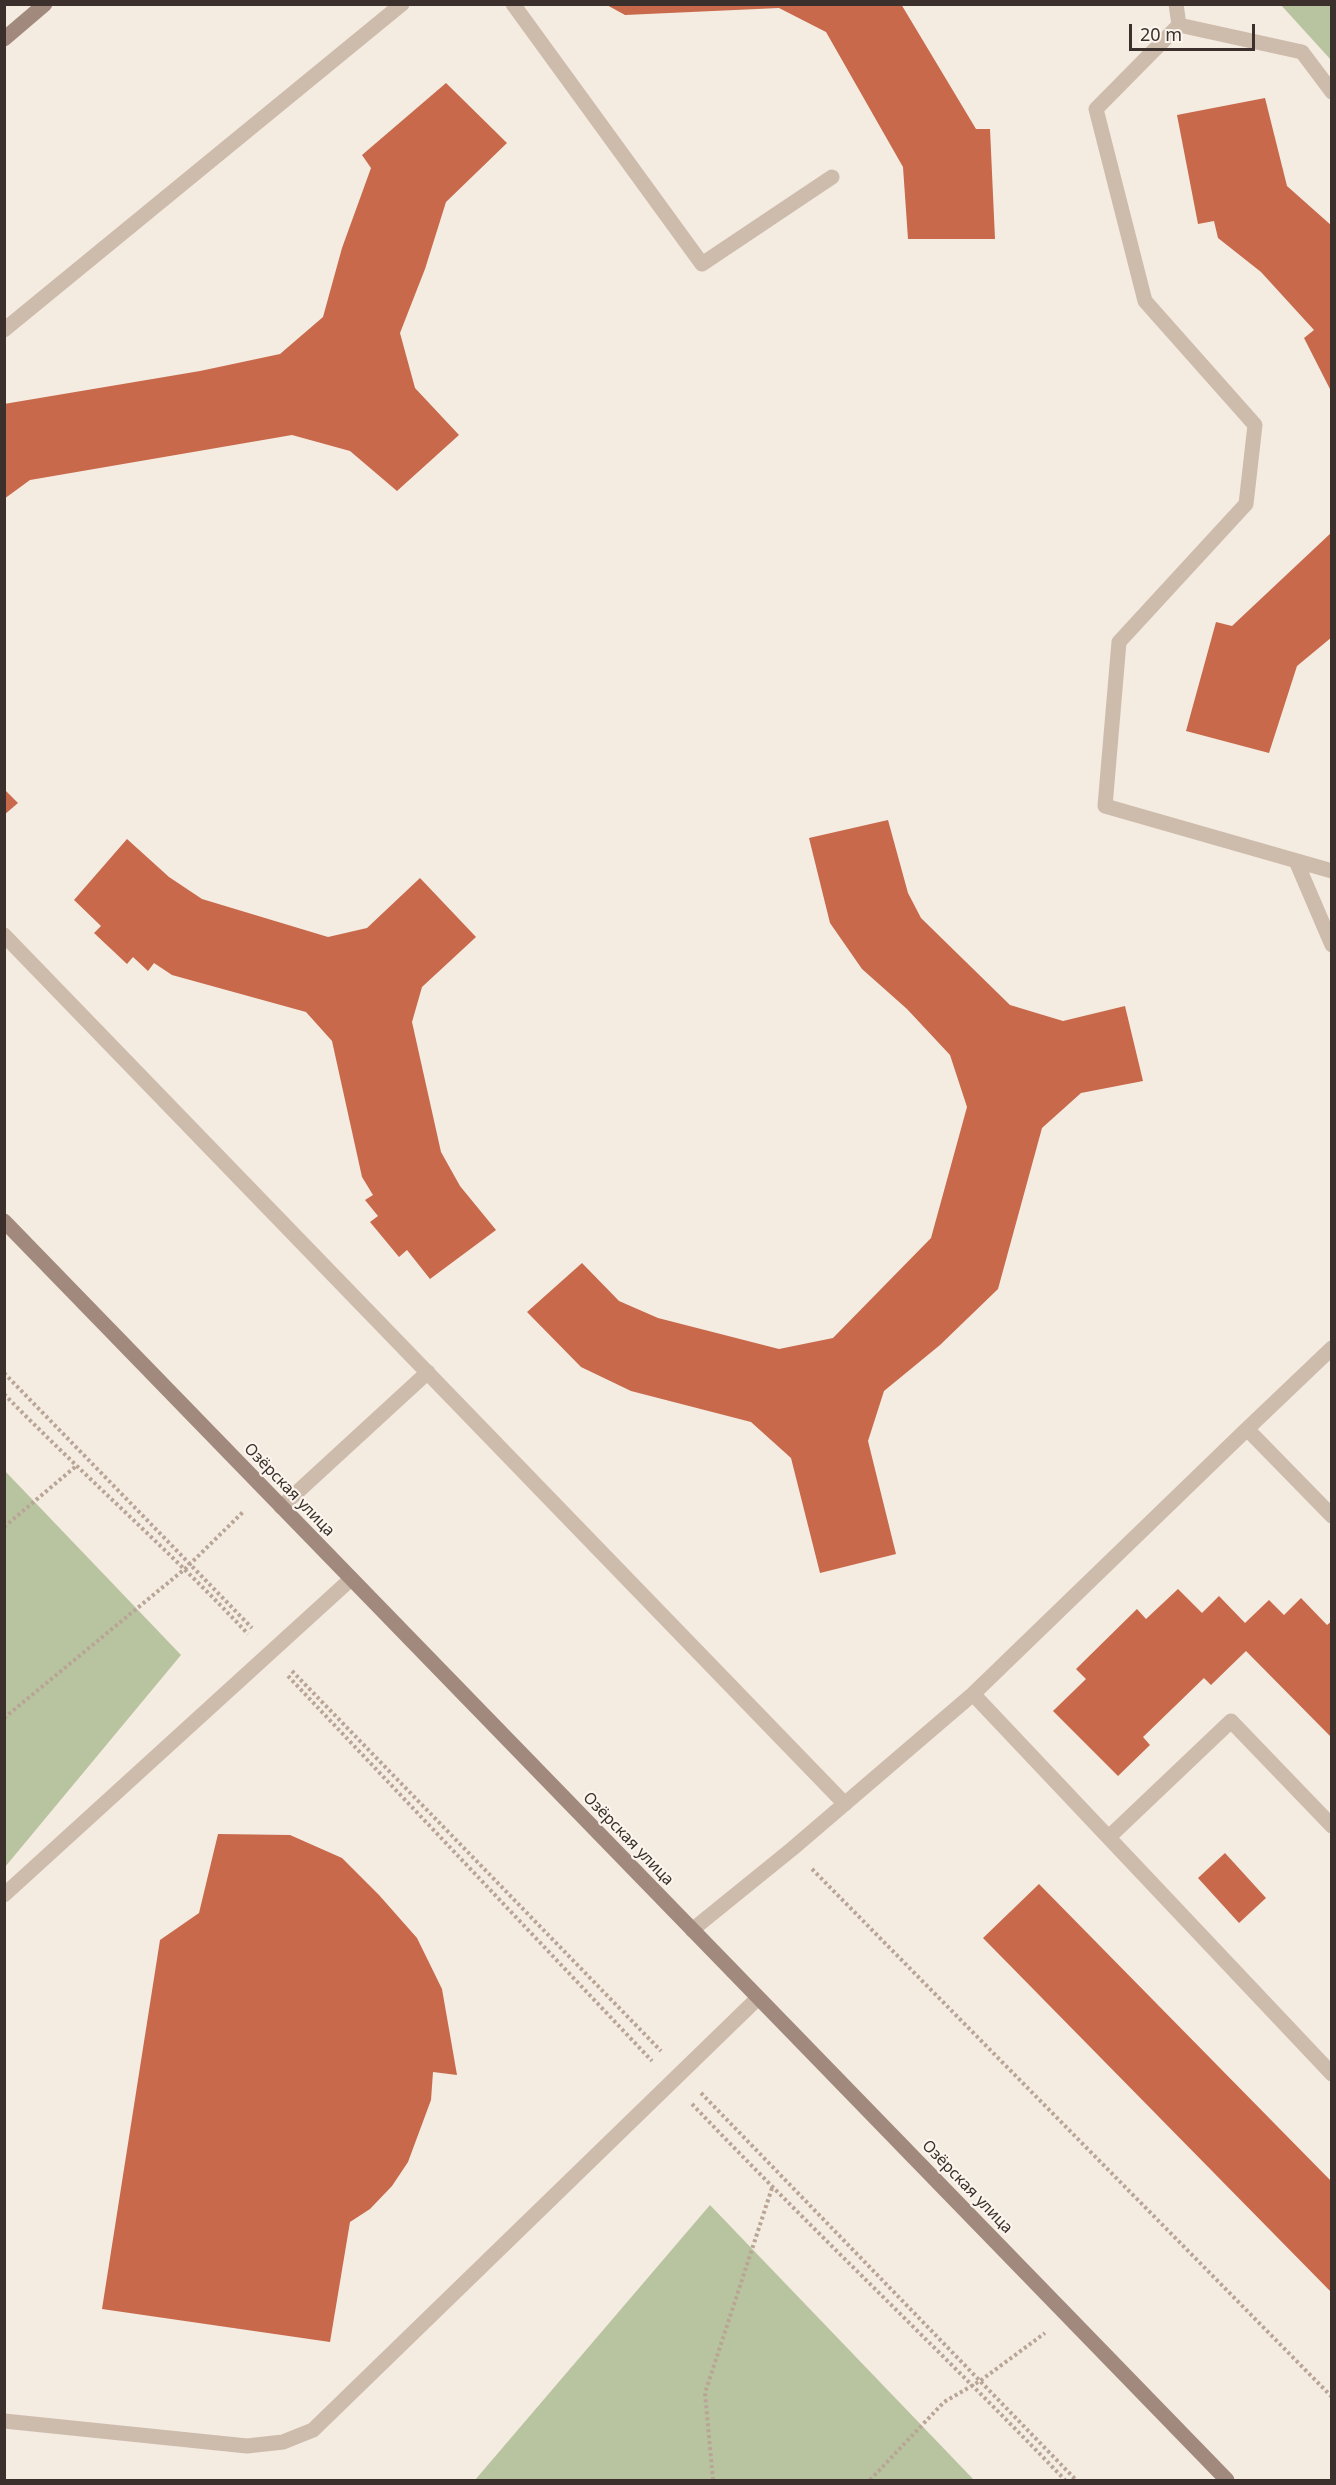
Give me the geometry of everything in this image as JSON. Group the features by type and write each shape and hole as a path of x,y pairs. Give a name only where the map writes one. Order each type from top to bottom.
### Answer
{"main road":[{"path":"4,39 45,4"},
{"name":"Озёрская улица","path":"4,1221 1227,2481"}],"lane":[{"path":"4,330 402,4"},
{"path":"513,4 702,264 832,177"},
{"path":"1176,4 1179,25"},
{"path":"1179,25 1302,52 1332,92"},
{"path":"1179,25 1096,109 1145,302 1255,425 1246,504 1119,642 1105,806 1332,871"},
{"path":"1296,861 1332,945"},
{"path":"4,935 844,1804"},
{"path":"692,1930 792,1849 972,1694 1332,1348"},
{"path":"281,1507 428,1372"},
{"path":"1247,1429 1332,1516"},
{"path":"4,1895 351,1579"},
{"path":"972,1694 1110,1837 1332,2074"},
{"path":"1110,1837 1231,1721 1332,1826"},
{"path":"4,2421 247,2446 283,2442 313,2430 758,1998"}],"path":[{"path":"4,1373 677,2077 1076,2481"},
{"path":"4,1394 75,1467 186,1568 270,1652 677,2077 772,2188 974,2386 1065,2481"},
{"path":"4,1527 75,1467"},
{"path":"4,1718 186,1568 265,1490"},
{"path":"792,1849 1332,2397"},
{"path":"713,2481 705,2393 772,2188"},
{"path":"870,2481 944,2402 980,2382 1067,2316"}],"green space":[{"path":"1281,5 1331,5 1331,60"},
{"path":"5,1471 181,1655 5,1867"},
{"path":"710,2205 974,2480 475,2480"}],"building":[{"path":"605,4 901,4 976,129 990,129 995,239 908,239 903,167 826,32 779,8 625,15"},
{"path":"446,83 507,143 446,202 425,269 400,333 415,388 459,435 397,491 350,451 292,435 30,480 4,499 4,404 200,371 280,354 323,317 342,248 371,168 362,155"},
{"path":"1265,98 1287,186 1332,226 1332,393 1304,338 1314,330 1261,272 1218,238 1214,221 1198,224 1177,115"},
{"path":"1332,532 1332,637 1297,666 1269,753 1186,731 1216,622 1232,626"},
{"path":"4,789 18,803 4,815"},
{"path":"888,820 908,893 921,918 1010,1005 1063,1021 1125,1006 1143,1081 1081,1093 1042,1128 998,1289 940,1345 884,1391 868,1441 896,1554 820,1573 791,1458 751,1422 631,1391 581,1367 527,1312 582,1263 619,1301 658,1318 779,1349 833,1338 931,1238 967,1107 950,1055 907,1009 862,969 830,923 809,838"},
{"path":"127,839 169,877 202,899 328,937 367,928 420,878 476,937 422,987 412,1022 441,1152 460,1186 496,1230 430,1279 407,1250 399,1257 370,1222 378,1216 365,1200 373,1195 362,1177 332,1041 306,1012 172,975 154,963 148,971 133,957 127,964 94,933 101,926 74,900"},
{"path":"1178,1589 1202,1613 1219,1596 1245,1623 1269,1600 1284,1615 1301,1598 1327,1625 1332,1621 1332,1738 1246,1651 1211,1685 1204,1678 1143,1737 1150,1745 1118,1776 1053,1711 1086,1679 1076,1669 1137,1609 1146,1619"},
{"path":"218,1834 290,1835 342,1858 417,1938 442,1989 457,2075 433,2072 431,2100 408,2162 392,2186 370,2209 350,2222 330,2342 102,2309 160,1940 199,1913"},
{"path":"1225,1853 1266,1898 1239,1923 1198,1878"},
{"path":"1039,1884 1332,2182 1332,2293 983,1938"}]}
